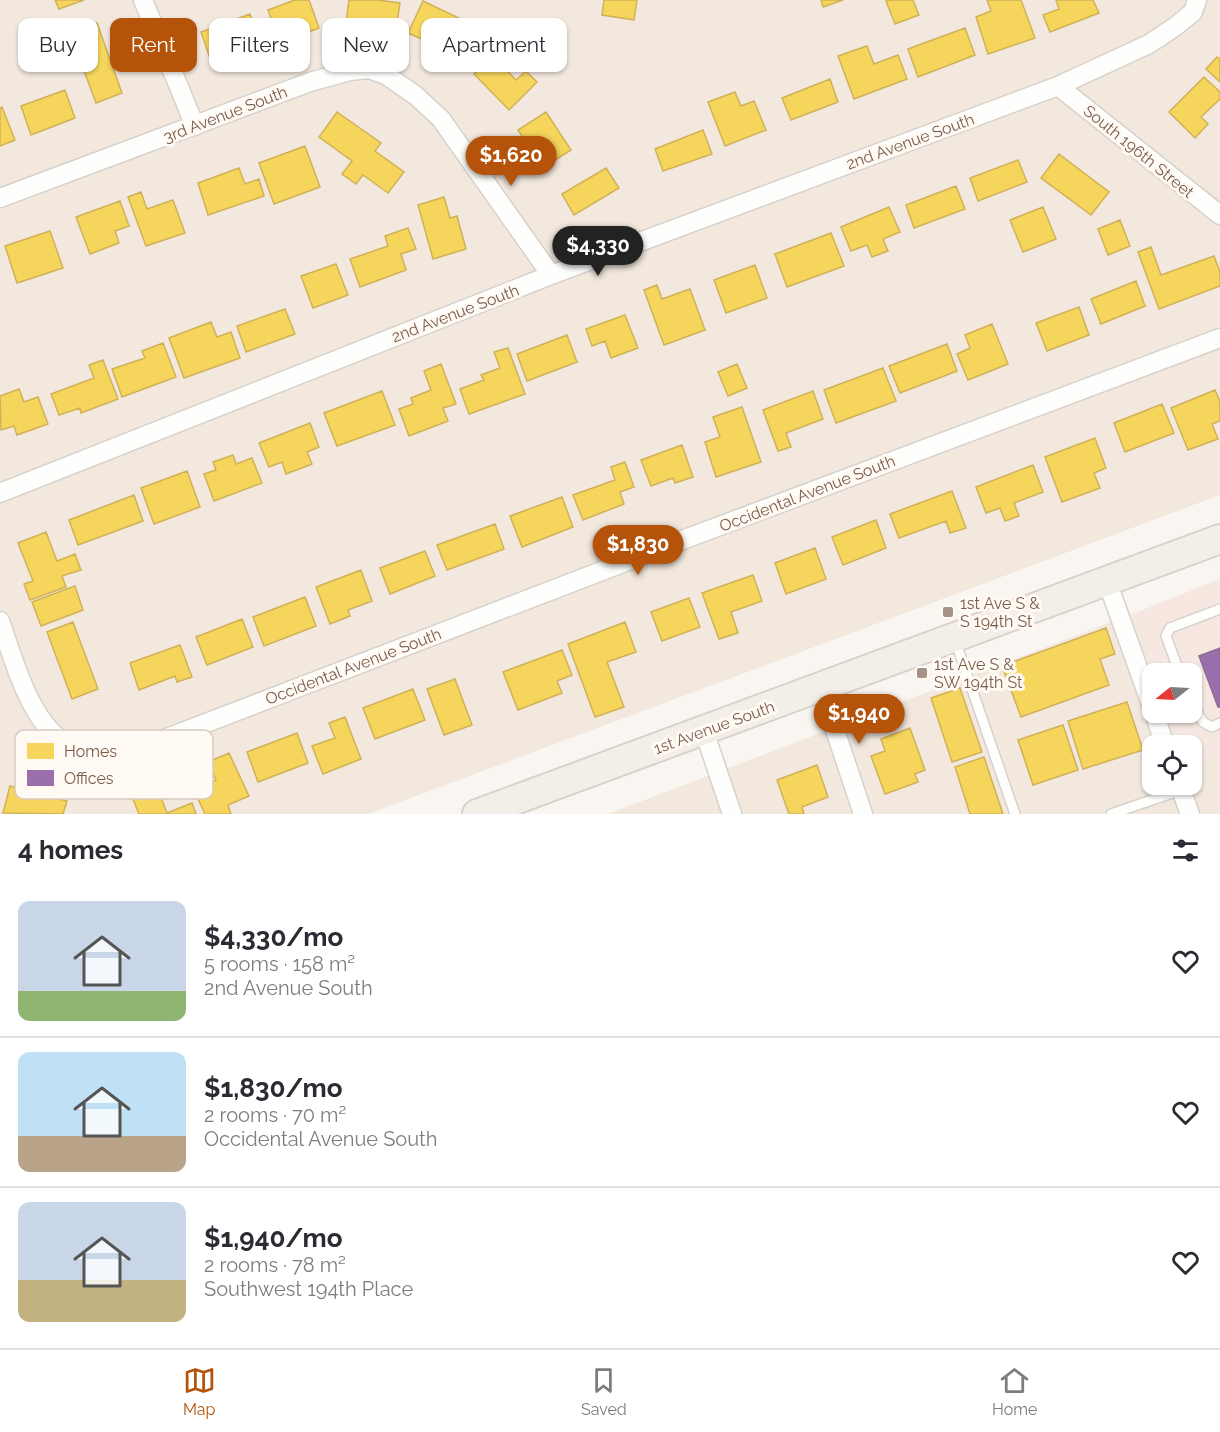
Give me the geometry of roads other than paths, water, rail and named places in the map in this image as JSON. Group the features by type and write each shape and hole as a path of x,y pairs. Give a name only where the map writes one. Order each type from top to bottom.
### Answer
{"main road":[{"name":"1st Avenue South","path":"485,813 1220,538"}],"street":[{"path":"143,0 195,126"},
{"name":"2nd Avenue South","path":"0,493 551,275 1058,86 1149,44 1193,12 1197,0"},
{"name":"3rd Avenue South","path":"0,198 310,82 350,71 369,69 386,75 415,95 441,119 551,275"},
{"name":"South 196th Street","path":"1058,86 1220,215"},
{"name":"Occidental Avenue South","path":"188,730 674,543 1220,338"},
{"path":"1107,581 1142,679"},
{"name":"Occidental Avenue South","path":"0,621 26,692 49,730"},
{"path":"821,688 863,814"},
{"path":"704,731 732,814"},
{"path":"1183,795 1190,814"}],"lane":[{"path":"1176,663 1166,636 1170,628 1220,609"},
{"path":"955,638 1016,814"},
{"path":"1202,720 1212,727 1220,723"},
{"path":"1111,814 1160,795"}],"place":[{"name":"1st Ave S & S 194th St","path":"948,612"},
{"name":"1st Ave S & SW 194th St","path":"922,673"}]}
